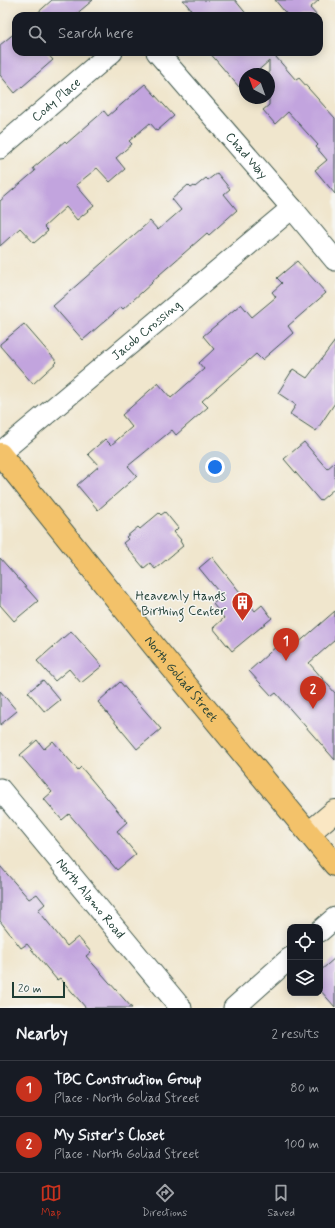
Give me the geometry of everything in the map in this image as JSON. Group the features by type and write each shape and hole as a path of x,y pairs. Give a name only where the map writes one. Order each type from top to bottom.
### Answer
{"main road":[{"name":"North Goliad Street","path":"0,454 154,646 335,865"}],"street":[{"name":"Cody Place","path":"0,148 107,56"},
{"name":"Chad Way","path":"160,56 335,260"},
{"name":"Jacob Crossing","path":"0,454 292,208"},
{"name":"North Alamo Road","path":"0,789 181,1008"},
{"path":"309,833 335,811"},
{"path":"323,928 335,918"},
{"path":"234,1008 288,960"}],"building":[{"path":"52,0 93,0 79,12 38,12"},
{"path":"183,0 235,0 245,12 193,12"},
{"path":"275,0 319,0 310,8 314,12 285,12"},
{"path":"12,35 12,56 50,56 53,60 15,93 0,75 0,45"},
{"path":"212,56 275,56 296,80 299,78 335,118 335,194 315,170 327,160 316,147 318,145 288,112 275,124 263,110 269,104 275,104 275,68 269,68 269,61 261,68 239,68 239,87"},
{"path":"145,84 174,116 157,131 150,123 129,141 132,144 116,158 125,169 110,182 97,168 76,185 94,206 77,220 66,207 44,227 48,231 34,243 20,228 0,246 0,201 35,171 33,168 65,141 67,143 104,111 108,116"},
{"path":"217,173 230,189 224,194 237,210 209,235 207,233 151,282 152,283 123,309 121,307 83,340 53,306 150,221 158,230 181,210 172,199 188,185 191,188 194,186 195,187 206,178 208,180"},
{"path":"297,261 326,293 288,326 293,333 262,360 256,354 202,401 208,407 176,435 172,430 128,466 137,476 98,510 77,485 99,466 88,454 105,439 111,445 132,427 122,415 158,383 171,398 204,369 199,363 214,349 203,336 241,304 252,317 276,297 272,292 282,283 277,278"},
{"path":"24,324 57,362 33,384 0,346 0,344"},
{"path":"335,341 335,403 316,431 290,414 296,405 278,393 293,369 307,378"},
{"path":"304,442 327,469 335,462 335,488 320,501 284,459"},
{"path":"165,512 178,528 174,532 181,540 180,541 183,546 155,569 150,563 144,568 123,543 128,539 126,537 138,527 140,529 159,513 161,515"},
{"name":"Heavenly Hands Birthing Center","path":"212,557 255,611 262,605 272,618 232,651 213,628 224,618 213,604 222,596 199,568"},
{"path":"0,558 38,601 14,621 0,605"},
{"path":"335,611 335,640 309,663 335,693 335,760 276,693 272,696 249,671 288,636 296,645"},
{"path":"71,631 102,666 81,683 69,669 55,681 37,661"},
{"path":"43,680 60,700 45,712 28,692"},
{"path":"120,682 161,729 137,749 98,702"},
{"path":"0,691 17,711 0,725"},
{"path":"37,740 44,749 53,741 78,770 81,767 127,822 117,831 136,854 117,870 69,814 62,820 44,799 52,792 20,755"},
{"path":"0,866 29,899 37,894 45,904 38,910 67,946 78,937 91,952 86,956 132,1008 86,1008 60,978 57,980 27,944 21,948 0,921"},
{"path":"335,958 335,1007 323,993 323,968"}],"place":[{"name":"Heavenly Hands Birthing Center","path":"242,622"},
{"name":"TBC Construction Group","path":"286,661"},
{"name":"My Sister's Closet","path":"313,709"}]}
